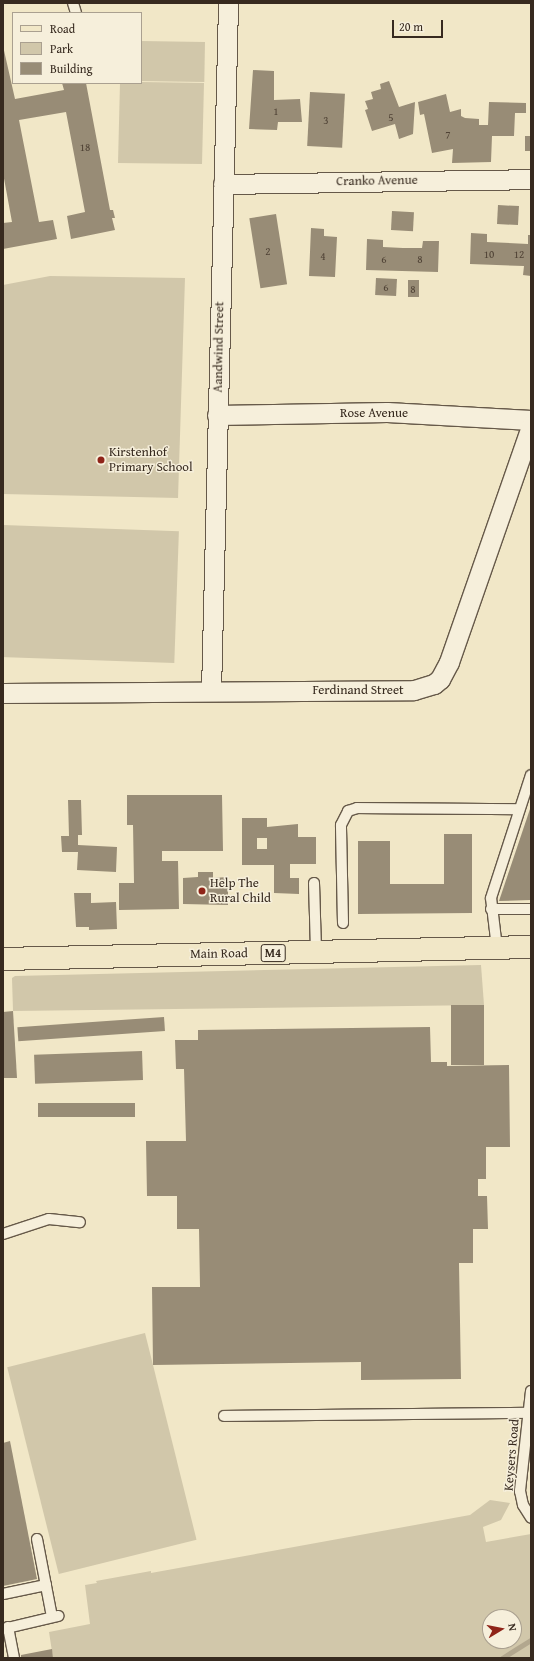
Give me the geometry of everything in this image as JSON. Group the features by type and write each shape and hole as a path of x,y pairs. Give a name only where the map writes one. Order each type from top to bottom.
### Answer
{"main road":[{"name":"Main Road","path":"3,959 531,947"}],"street":[{"name":"Aandwind Street","path":"211,691 228,3"},
{"name":"Cranko Avenue","path":"223,184 531,179"},
{"name":"Rose Avenue","path":"217,415 387,412 531,420"},
{"name":"Ferdinand Street","path":"3,693 414,690 434,684 440,679 449,662 531,426"}],"lane":[{"path":"497,948 491,909 494,888 531,775"},
{"path":"343,923 341,824 348,811 357,808 519,809"},
{"path":"314,883 316,952"},
{"path":"491,909 531,909"},
{"path":"3,1234 49,1219 80,1222"},
{"name":"Keysers Road","path":"531,1391 520,1491 523,1505 531,1518"},
{"path":"224,1416 529,1413"},
{"path":"14,1658 5,1628 55,1616 46,1585 37,1539"},
{"path":"3,1594 46,1585"}],"green space":[{"path":"142,41 205,42 204,82 142,81"},
{"path":"142,82 204,83 202,164 118,163 120,84 142,84"},
{"path":"50,276 185,278 178,498 3,494 3,285"},
{"path":"3,525 179,531 174,663 3,657"},
{"path":"481,965 484,1005 13,1011 12,978 15,976"},
{"path":"145,1333 197,1540 59,1574 7,1367"},
{"path":"490,1500 510,1503 501,1520 483,1527 486,1542 531,1534 531,1658 53,1658 49,1632 90,1624 85,1585 97,1583 96,1581 151,1571 151,1573 470,1515"}],"building":[{"path":"3,46 15,99 64,90 62,84 86,84 110,210 113,210 115,218 112,218 115,230 71,239 67,216 85,212 66,112 19,120 39,222 53,220 57,239 3,249 3,223 12,222 3,173"},
{"path":"253,70 274,71 274,100 300,99 302,122 278,122 277,130 249,129"},
{"path":"389,81 399,107 415,102 413,134 399,139 395,124 372,131 365,110 368,109 365,101 373,99 371,92 381,89 380,84"},
{"path":"310,92 345,94 342,148 307,146"},
{"path":"446,94 450,112 461,109 461,116 465,118 479,119 479,125 488,125 489,102 526,103 526,113 515,113 514,136 492,136 491,162 452,163 453,149 432,153 424,114 420,115 418,102"},
{"path":"525,136 531,136 531,151 525,151"},
{"path":"498,205 519,206 518,225 497,224"},
{"path":"392,211 414,212 413,231 391,230"},
{"path":"276,214 287,284 260,288 249,218"},
{"path":"311,228 324,229 324,236 337,237 335,277 309,276"},
{"path":"471,233 487,234 487,242 528,244 528,235 531,235 531,276 523,275 524,266 470,264"},
{"path":"367,239 383,240 383,247 403,248 422,248 423,241 439,241 438,272 366,270"},
{"path":"376,278 397,279 396,296 375,295"},
{"path":"408,280 419,280 419,297 408,297"},
{"path":"127,795 222,795 223,851 162,851 162,861 178,861 179,909 119,910 119,883 134,883 133,825 127,825"},
{"path":"68,800 81,800 82,835 78,835 78,845 117,847 116,872 77,870 78,852 62,852 61,836 69,836"},
{"path":"531,806 531,900 499,901"},
{"path":"242,818 267,818 267,827 298,824 298,837 316,837 316,864 290,864 290,878 299,878 299,894 274,893 274,865 242,865","holes":["257,838 267,838 267,849 257,849"]},
{"path":"444,834 472,834 472,913 358,914 358,841 390,841 390,884 444,884"},
{"path":"198,872 213,872 213,878 228,877 228,905 183,904 183,878 198,877"},
{"path":"74,893 91,893 91,903 116,902 117,929 89,930 89,927 76,927"},
{"path":"451,1005 484,1005 484,1065 451,1065"},
{"path":"13,1011 17,1078 3,1078 3,1012"},
{"path":"164,1017 165,1031 18,1041 17,1027"},
{"path":"430,1027 431,1062 447,1062 447,1066 509,1065 510,1147 486,1147 486,1179 478,1179 478,1196 487,1196 488,1229 473,1229 473,1263 459,1263 461,1379 361,1380 361,1362 153,1365 152,1287 200,1287 199,1229 177,1229 177,1196 147,1196 146,1141 186,1141 184,1069 176,1069 175,1040 198,1040 198,1030"},
{"path":"142,1051 143,1080 35,1084 34,1055"},
{"path":"38,1103 135,1103 135,1117 38,1117"},
{"path":"10,1441 37,1579 3,1586 3,1443"},
{"path":"52,1649 53,1658 21,1658 21,1655"}],"waterway":[{"path":"502,1658 531,1640"}],"place":[{"name":"Kirstenhof Primary School","path":"101,460"},
{"name":"Help The Rural Child","path":"202,891"}]}
